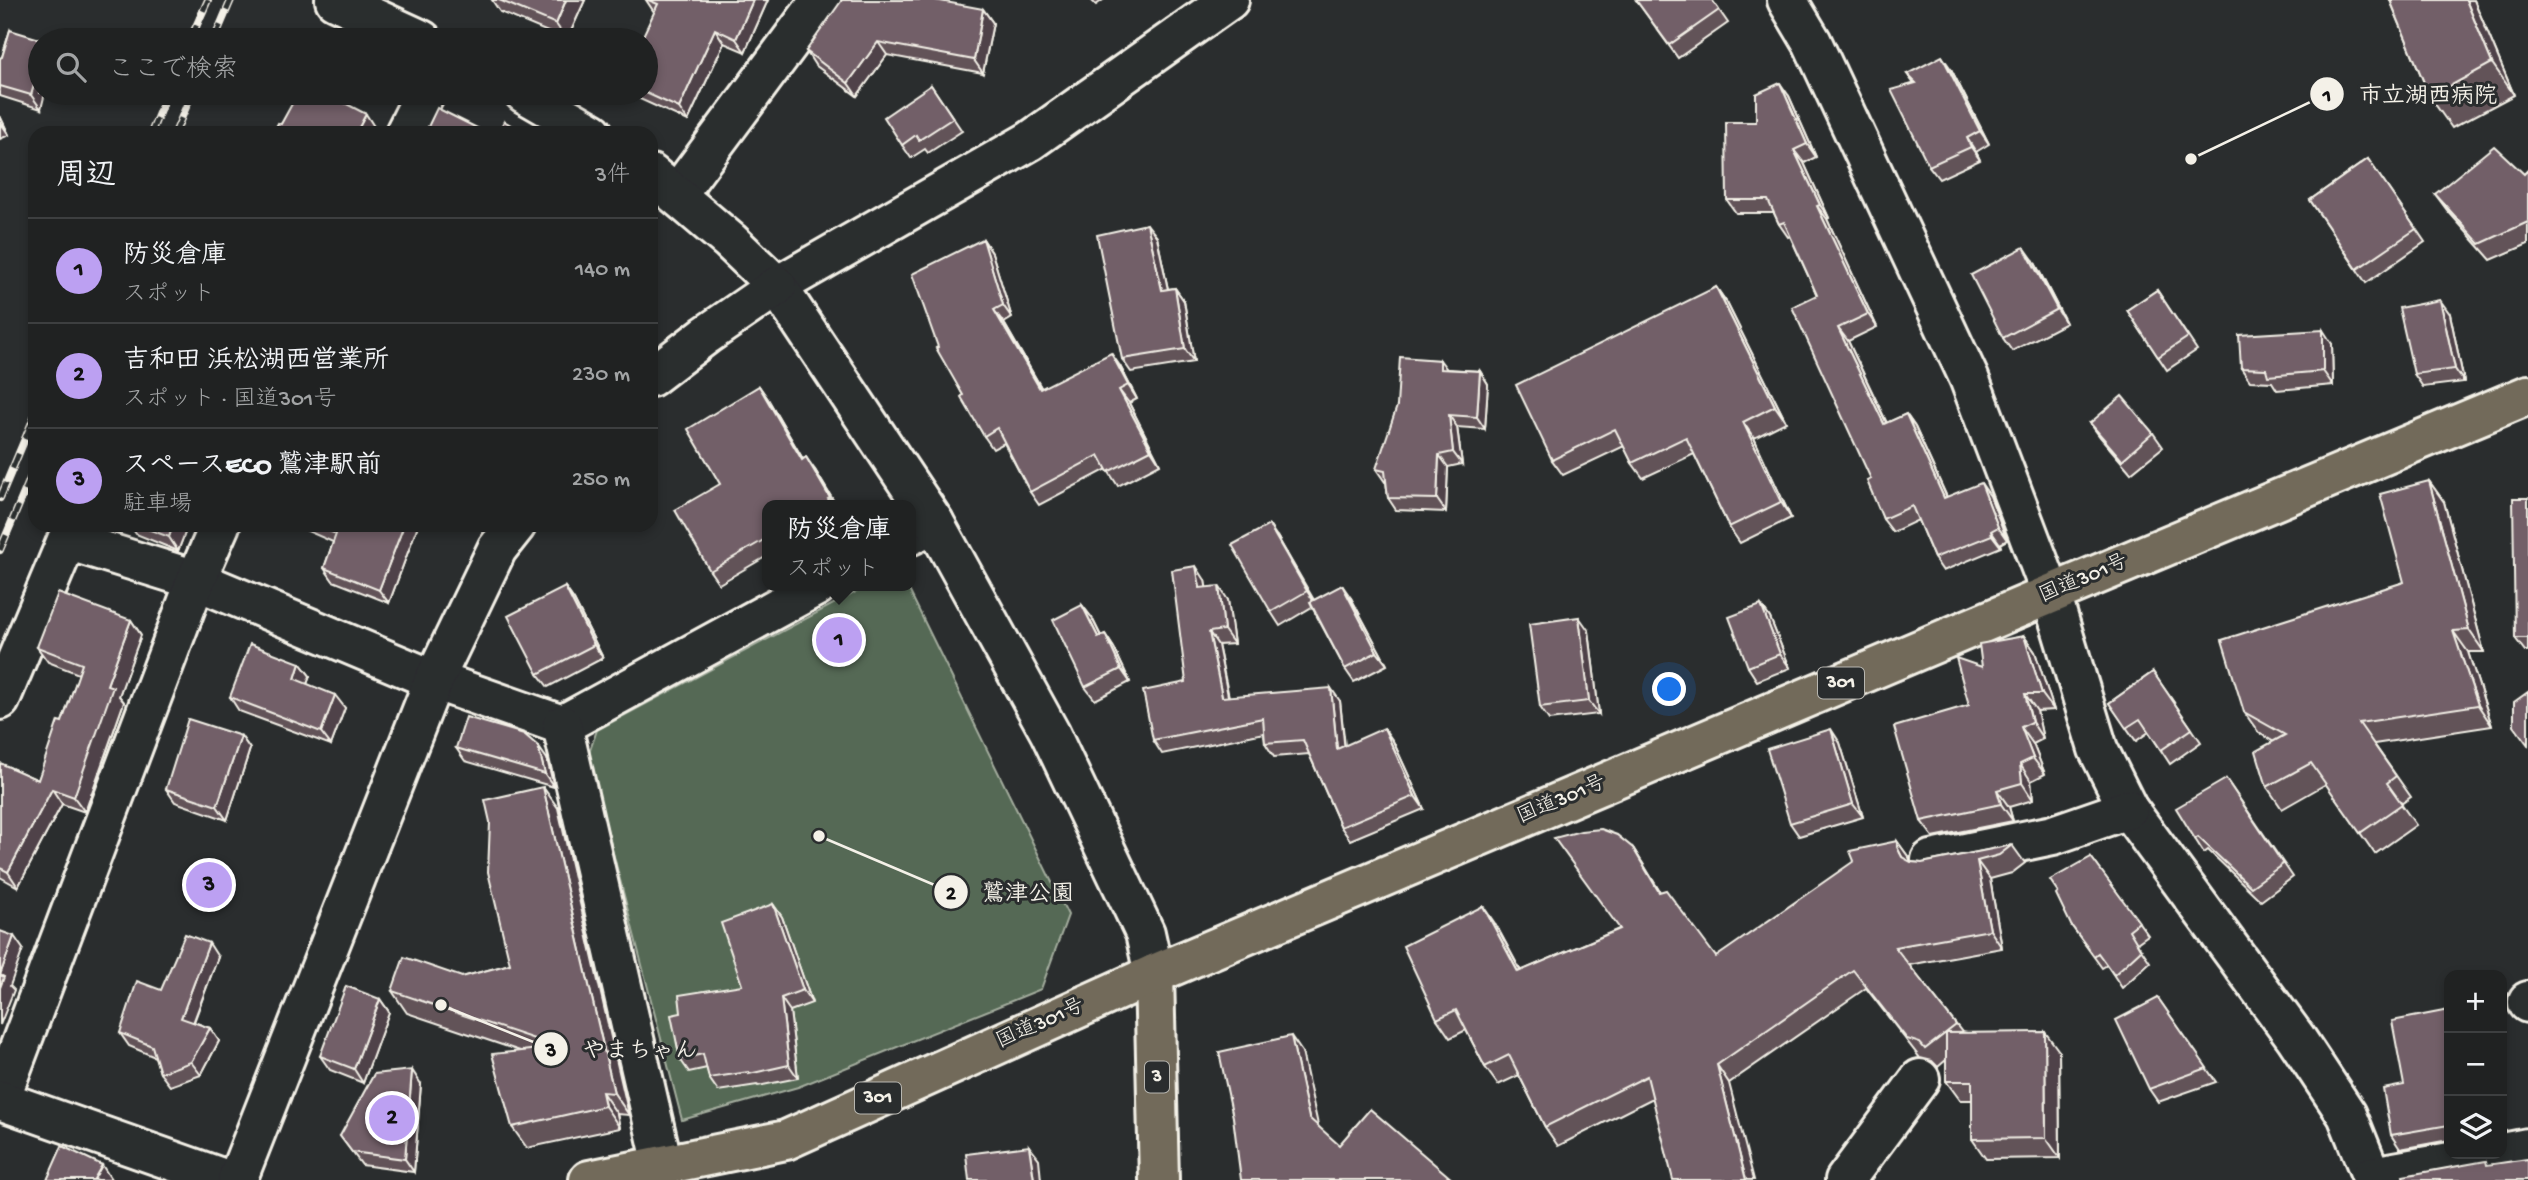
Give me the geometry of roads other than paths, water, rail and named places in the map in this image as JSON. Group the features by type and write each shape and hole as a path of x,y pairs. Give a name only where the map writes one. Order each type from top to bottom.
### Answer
{"main road":[{"name":"国道301号","path":"589,1180 786,1140 1154,974 2528,395"},
{"name":"3","path":"1154,974 1159,1180"}],"street":[{"path":"821,0 664,184 777,286 906,500"},
{"path":"658,372 777,286 1030,141 1228,0"},
{"path":"1787,0 1812,42 1969,378 2051,594 2098,749 2128,809 2296,1038 2347,1115 2372,1178 2469,1159"},
{"path":"340,1 397,28"},
{"path":"408,126 419,105"},
{"path":"545,105 581,126"},
{"path":"923,528 1050,733 1145,933 1154,974"},
{"path":"217,532 196,580 0,1100 227,1180"},
{"path":"237,1180 434,680 497,549 510,532"},
{"path":"0,700 67,540 196,580 434,680 562,725 808,591"},
{"path":"562,725 663,1165"},
{"path":"1931,860 2053,835 2128,809"},
{"path":"1845,1180 1920,1079"},
{"path":"2507,1152 2528,1148"}],"railway":[{"path":"195,28 208,0"},
{"path":"219,28 231,0"},
{"path":"154,126 162,105"},
{"path":"178,126 187,105"},
{"path":"0,498 28,432"},
{"path":"0,550 28,484"}],"place":[{"name":"市立湖西病院","path":"2191,159"},
{"name":"防災倉庫","path":"839,640"},
{"name":"鷲津公園","path":"819,836"},
{"name":"スペースECO 鷲津駅前","path":"209,885"},
{"name":"やまちゃん","path":"441,1005"},
{"name":"吉和田 浜松湖西営業所","path":"392,1118"}]}
